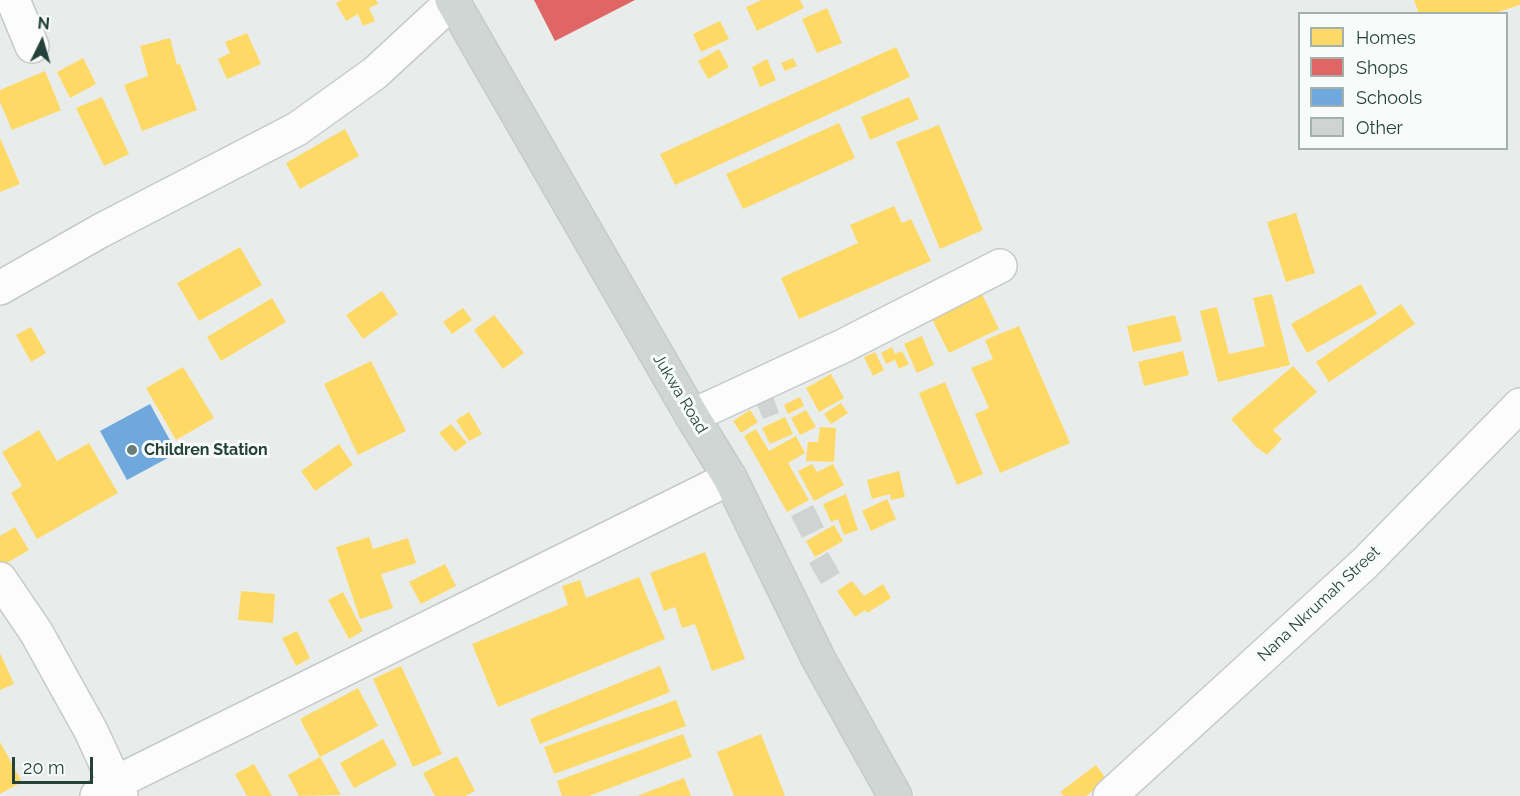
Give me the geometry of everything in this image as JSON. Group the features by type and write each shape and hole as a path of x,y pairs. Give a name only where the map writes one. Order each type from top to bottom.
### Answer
{"main road":[{"name":"Jukwa Road","path":"452,1 730,478 819,660 895,796"}],"street":[{"path":"13,0 32,46"},
{"path":"0,288 100,231 297,129 375,73 452,1"},
{"path":"692,416 843,346 1000,266"},
{"name":"Nana Nkrumah Street","path":"1110,796 1364,564 1520,405"},
{"path":"0,579 36,632 91,731 111,792 730,478"}],"building: Homes":[{"path":"342,0 376,0 378,4 369,8 375,21 363,26 358,14 346,21 336,3"},
{"path":"762,0 800,0 804,8 757,31 746,7"},
{"path":"1414,0 1520,0 1520,5 1498,12 1418,12"},
{"path":"827,8 842,43 817,53 802,19"},
{"path":"720,21 729,39 701,52 693,34"},
{"path":"247,33 261,64 227,79 218,59 230,53 225,42"},
{"path":"170,38 177,65 180,64 197,110 142,131 124,85 148,76 140,46"},
{"path":"896,47 910,77 675,185 660,154"},
{"path":"719,49 729,67 708,79 698,61"},
{"path":"83,58 96,84 70,98 57,72"},
{"path":"793,58 797,66 785,71 781,63"},
{"path":"767,59 776,80 760,87 752,67"},
{"path":"45,71 61,110 12,130 0,102 0,90"},
{"path":"102,97 129,154 104,166 76,108"},
{"path":"909,97 919,119 870,140 861,117"},
{"path":"839,123 855,158 743,209 726,174"},
{"path":"939,125 983,230 940,249 896,142"},
{"path":"345,129 359,156 300,189 286,163"},
{"path":"0,138 20,184 0,192"},
{"path":"894,206 902,223 911,219 931,261 799,319 781,278 858,243 850,225"},
{"path":"1296,213 1315,273 1286,282 1267,222"},
{"path":"240,247 262,285 199,321 177,283"},
{"path":"1361,284 1377,314 1307,353 1291,324"},
{"path":"382,291 398,314 363,339 346,315"},
{"path":"982,294 999,329 949,353 932,319"},
{"path":"1272,294 1290,365 1218,382 1200,311 1217,307 1229,354 1265,346 1253,298"},
{"path":"272,298 286,322 221,361 207,337"},
{"path":"1401,304 1415,324 1329,382 1316,362"},
{"path":"463,308 472,320 452,334 443,322"},
{"path":"494,315 524,353 503,369 474,330"},
{"path":"1175,315 1182,341 1133,352 1127,326"},
{"path":"1019,326 1070,443 1000,473 975,414 989,408 971,368 993,359 985,340"},
{"path":"31,327 46,353 31,362 16,335"},
{"path":"922,336 934,365 917,373 904,344"},
{"path":"892,347 895,354 902,351 909,364 899,369 895,360 886,364 881,353"},
{"path":"1183,351 1189,375 1144,386 1138,362"},
{"path":"875,352 884,370 873,376 864,357"},
{"path":"371,361 406,431 358,455 324,384"},
{"path":"1293,366 1317,392 1273,430 1282,439 1267,455 1255,446 1231,419"},
{"path":"183,367 214,418 176,440 146,388"},
{"path":"831,374 844,398 819,412 806,388"},
{"path":"945,382 983,474 957,485 919,393"},
{"path":"800,397 804,406 788,414 784,405"},
{"path":"841,403 848,413 831,424 824,414"},
{"path":"750,410 758,422 741,433 733,421"},
{"path":"806,410 816,427 800,435 791,418"},
{"path":"469,412 482,434 469,441 456,420"},
{"path":"785,417 793,434 770,444 762,428"},
{"path":"451,424 467,443 455,452 439,433"},
{"path":"820,427 836,428 834,462 806,461 808,442 818,442"},
{"path":"756,429 769,451 796,436 805,453 788,463 809,500 787,512 744,436"},
{"path":"39,430 57,461 89,443 118,493 37,539 11,493 22,486 2,452"},
{"path":"339,444 353,465 315,491 301,471"},
{"path":"812,464 817,472 833,464 844,485 814,501 798,471"},
{"path":"899,471 905,497 891,500 890,494 872,499 867,480"},
{"path":"846,494 858,530 844,535 838,519 831,522 823,504"},
{"path":"887,499 896,519 871,531 862,511"},
{"path":"834,525 843,541 815,557 806,541"},
{"path":"15,527 29,550 0,567 0,536"},
{"path":"369,537 373,549 408,538 416,563 381,574 393,608 360,619 336,547"},
{"path":"705,552 745,659 712,671 695,624 682,628 675,607 664,611 650,573"},
{"path":"445,564 456,586 421,604 409,582"},
{"path":"639,577 665,639 498,707 472,644 568,605 562,586 580,580 586,598"},
{"path":"852,581 864,596 883,584 891,598 867,613 865,610 855,617 837,591"},
{"path":"241,591 275,594 273,623 238,620"},
{"path":"343,592 363,631 349,639 328,600"},
{"path":"297,631 310,658 296,666 282,638"},
{"path":"0,653 14,684 0,690"},
{"path":"401,666 442,754 413,767 373,679"},
{"path":"660,666 670,692 540,744 530,719"},
{"path":"358,688 378,726 320,757 300,719"},
{"path":"676,700 686,726 554,774 544,747"},
{"path":"683,734 692,757 589,796 562,796 557,781"},
{"path":"761,734 785,796 734,796 717,752"},
{"path":"383,739 397,765 354,788 340,763"},
{"path":"0,742 22,782 0,794"},
{"path":"457,756 475,791 465,796 435,796 423,773"},
{"path":"320,757 341,795 299,796 288,775"},
{"path":"254,764 272,796 247,796 235,774"},
{"path":"1096,765 1107,780 1086,796 1064,796 1060,792"},
{"path":"684,778 691,796 637,796"}],"building: Shops":[{"path":"534,0 635,0 555,41"}],"building: Schools":[{"path":"150,404 177,453 127,480 100,431"}],"building: Other":[{"path":"773,396 779,413 763,419 756,402"},
{"path":"813,505 824,527 802,538 791,516"},
{"path":"828,552 840,573 821,584 809,563"}],"place":[{"name":"Children Station","path":"132,450"}]}
